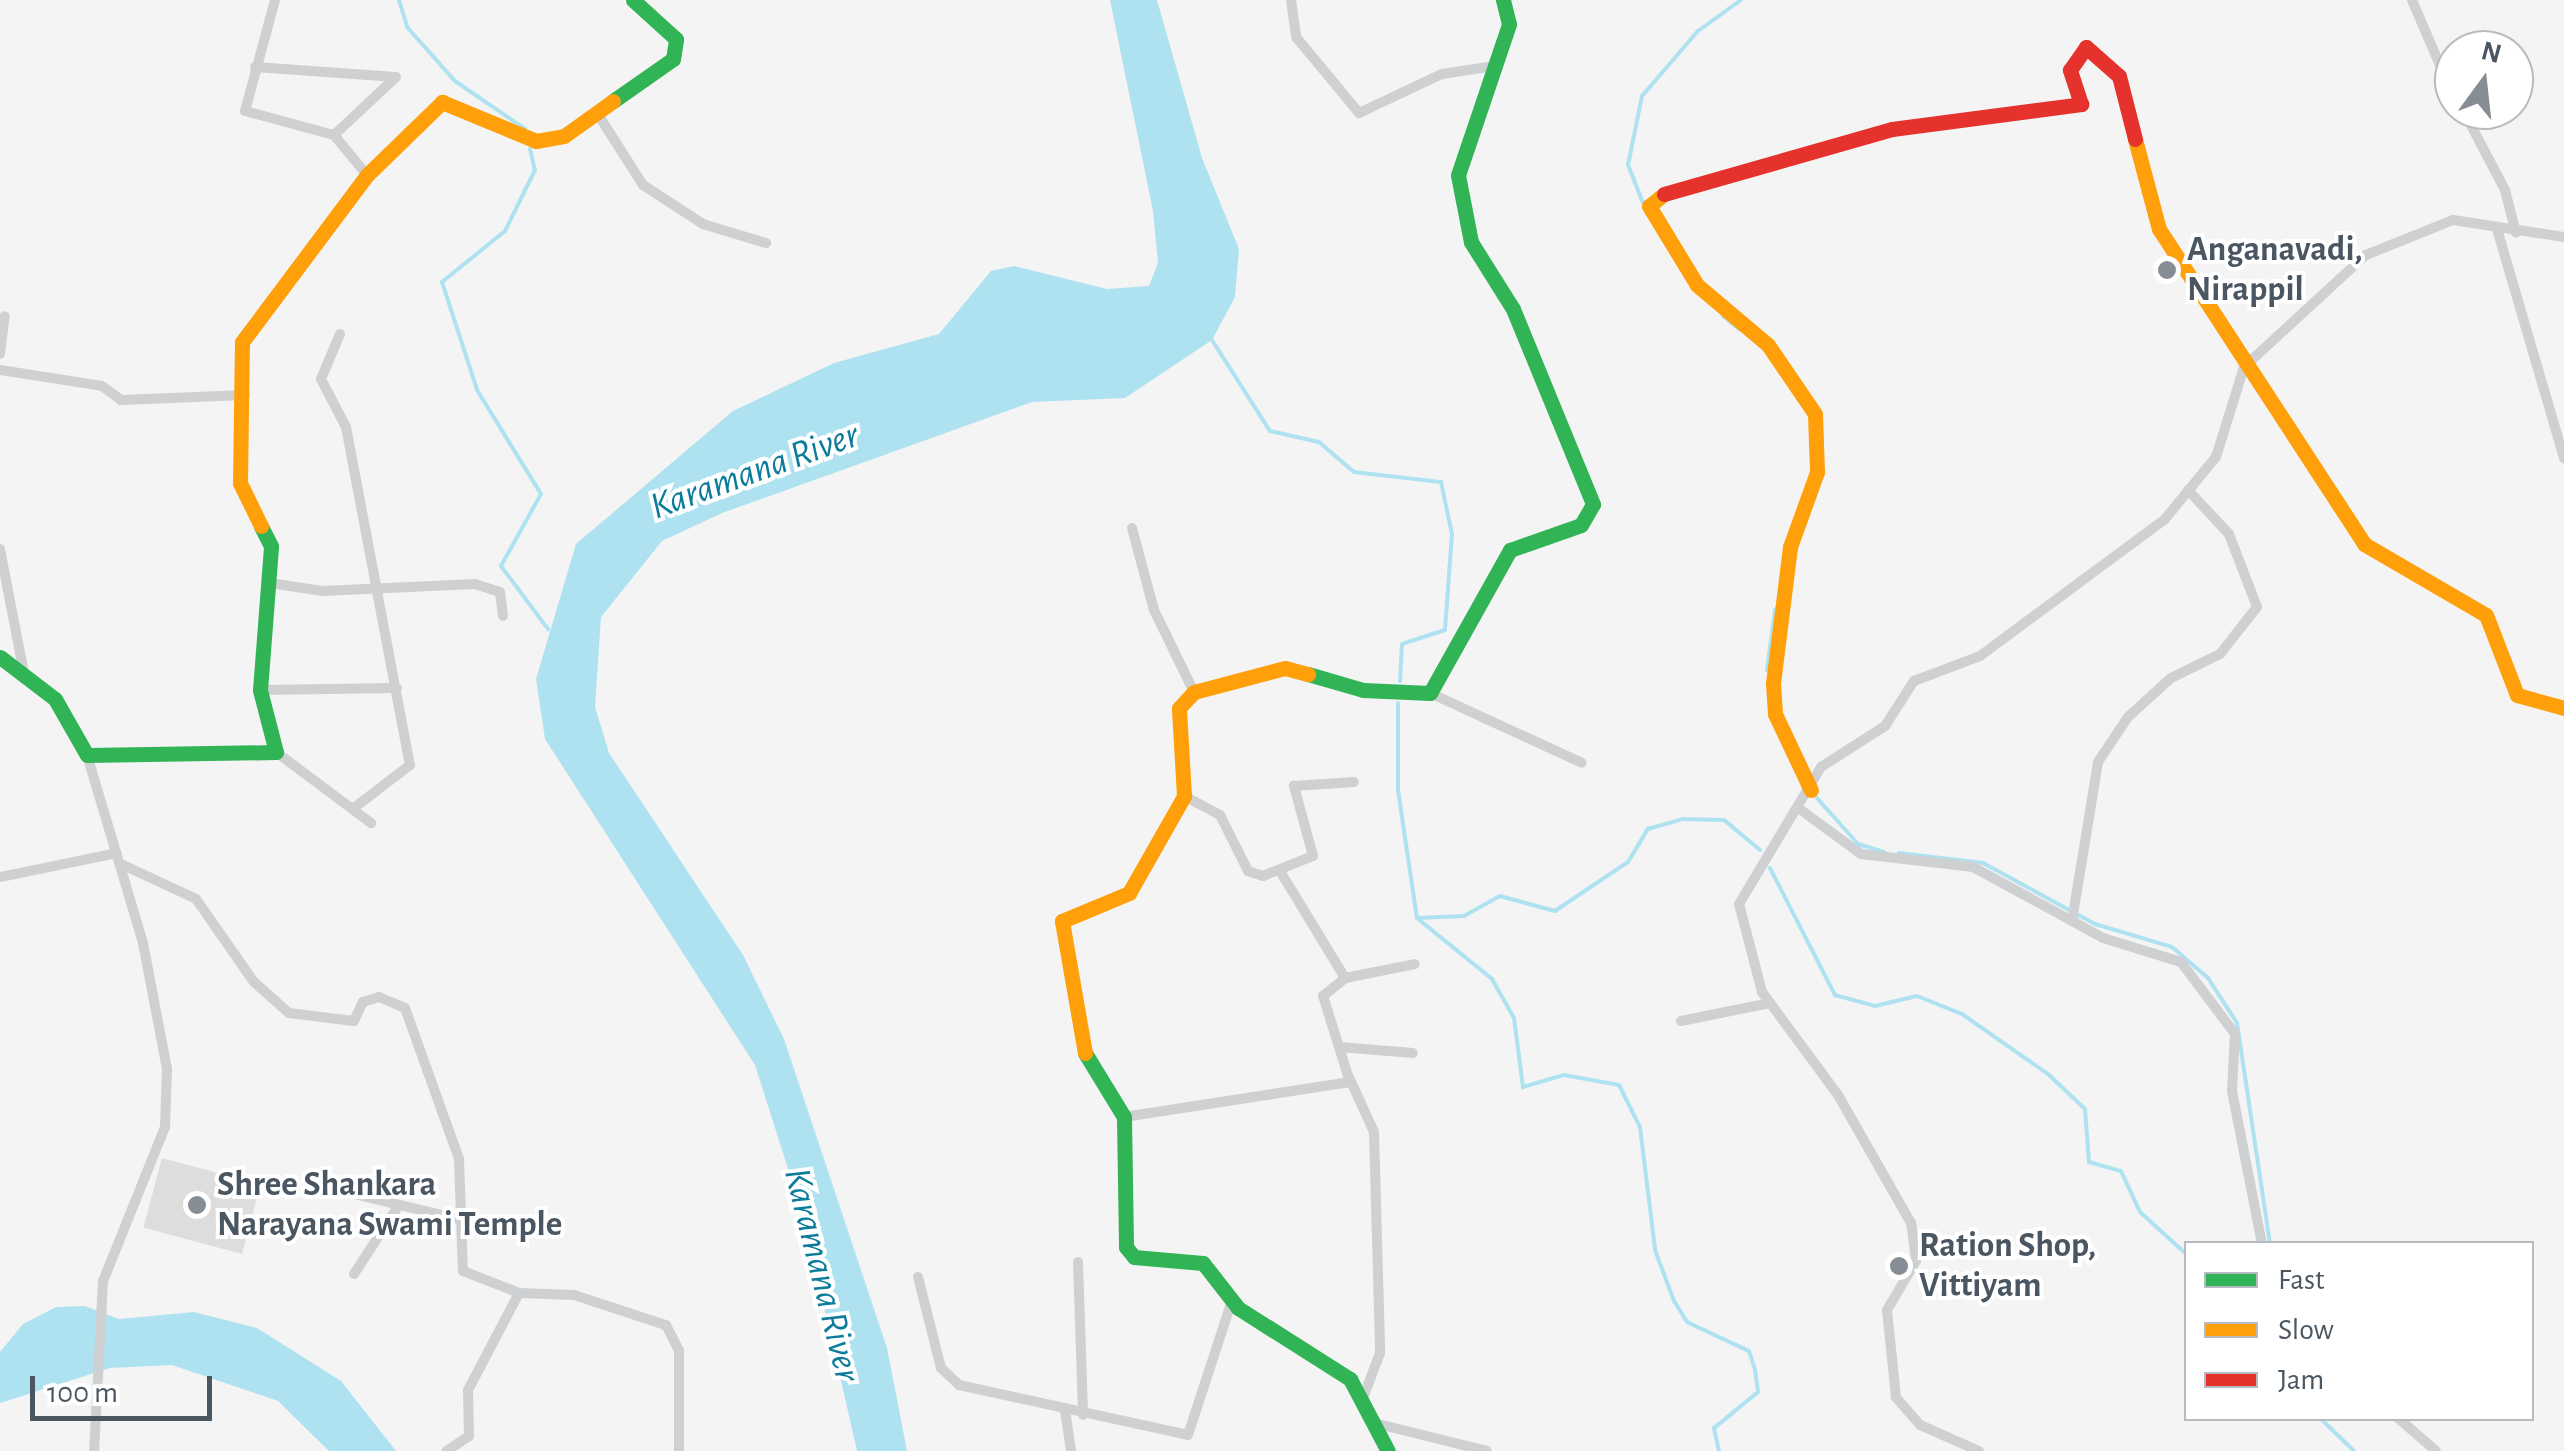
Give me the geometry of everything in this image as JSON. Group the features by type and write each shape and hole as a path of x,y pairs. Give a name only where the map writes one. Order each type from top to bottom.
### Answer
{"street":[{"path":"275,0 245,110 334,135 367,175"},
{"path":"276,752 260,690 271,546 240,483 246,395 242,342 367,175 442,102 536,141 599,116 673,59 676,40 632,0"},
{"path":"1291,0 1296,37 1360,113 1442,74 1494,66"},
{"path":"1430,693 1510,550 1581,525 1594,504 1513,309 1471,242 1458,175 1508,24 1503,0"},
{"path":"2412,0 2434,51"},
{"path":"1811,790 1775,714 1773,684 1790,547 1817,472 1814,414 1768,345 1697,285 1648,206 1672,189 1892,129 2080,104 2071,62 2086,47 2097,50 2120,76 2159,229 2244,366 2364,544 2408,562 2486,615 2517,696 2564,708"},
{"path":"255,67 396,77 334,135"},
{"path":"599,116 642,185 703,224 766,244"},
{"path":"2474,130 2505,190 2516,232"},
{"path":"1980,1451 1920,1425 1896,1397 1888,1310 1916,1261 1911,1222 1838,1094 1770,1004 1738,904 1801,810 1821,767 1885,726 1914,682 1994,646 2165,519 2216,457 2244,366 2366,255 2454,220 2564,237"},
{"path":"2497,229 2564,458"},
{"path":"0,354 6,316"},
{"path":"340,334 321,379 346,426 410,765 355,807"},
{"path":"0,370 102,386 121,400 246,395"},
{"path":"2072,921 2098,762 2128,717 2171,678 2220,654 2258,607 2228,534 2188,490"},
{"path":"1132,528 1154,610 1194,692"},
{"path":"0,549 23,669"},
{"path":"270,584 374,588 475,584 500,592 503,616"},
{"path":"0,657 23,669 66,712 88,755 158,1012 166,1106 103,1281 93,1450"},
{"path":"1388,1451 1350,1380 1232,1300 1204,1262 1134,1258 1126,1247 1124,1117 1083,1050 1062,920 1129,893 1184,796 1179,708 1194,692 1286,668 1364,690 1430,693 1582,763"},
{"path":"260,690 397,688"},
{"path":"88,755 156,747 276,752 355,807 371,823"},
{"path":"1184,796 1220,815 1248,871 1280,871 1313,856 1294,786 1354,782"},
{"path":"1801,810 1862,854 1972,867 2072,921 2181,962 2235,1034 2232,1091 2261,1241"},
{"path":"0,877 119,859 196,900 254,982 289,1014 354,1021 363,1002 379,997 405,1008 459,1159 463,1271 519,1294 574,1295 666,1325 679,1350 679,1451"},
{"path":"1280,871 1345,978"},
{"path":"1362,1401 1380,1352 1374,1132 1349,1077 1323,996 1345,978 1415,964"},
{"path":"1681,1021 1770,1004"},
{"path":"1340,1047 1413,1053"},
{"path":"1124,1117 1340,1088 1349,1077"},
{"path":"325,1187 397,1208 462,1220"},
{"path":"354,1274 397,1208"},
{"path":"1078,1262 1083,1414"},
{"path":"918,1278 942,1368 959,1385 1188,1435 1232,1300"},
{"path":"447,1451 469,1436 468,1390 519,1294"},
{"path":"1065,1410 1070,1451"},
{"path":"2401,1421 2436,1451"},
{"path":"1374,1423 1487,1451"}],"water":[{"name":"Karamana River","path":"1110,0 1157,0 1202,158 1239,249 1235,297 1212,340 1125,398 1032,402 722,513 662,541 601,617 595,707 609,753 743,955 784,1039 887,1348 907,1451 857,1451 804,1219 755,1065 545,739 536,679 576,544 733,411 834,363 939,334 991,271 1014,266 1107,289 1149,286 1158,263 1153,211"},
{"path":"85,1306 119,1319 194,1312 257,1328 341,1381 396,1451 329,1451 278,1401 172,1365 110,1368 0,1403 0,1352 23,1324 56,1307"}],"building":[{"name":"Shree Shankara Narayana Swami Temple","path":"162,1158 261,1184 242,1254 143,1228"}],"waterway":[{"path":"399,0 407,27 455,81 525,129"},
{"path":"1643,203 1628,165 1642,96 1698,31 1741,0"},
{"path":"530,149 535,170 505,231 442,282 477,390 541,494 501,566 548,629"},
{"path":"1723,316 1739,329"},
{"path":"1212,340 1270,431 1319,442 1354,472 1441,482 1452,534 1445,630 1402,644 1400,681"},
{"path":"1767,670 1775,610"},
{"path":"1398,703 1398,790 1417,918 1464,916 1500,896 1555,911 1628,862 1648,829 1682,819 1724,820 1760,850"},
{"path":"1817,798 1858,844 1884,852"},
{"path":"1899,853 1983,863 2095,924 2172,947 2208,978 2237,1023 2270,1241"},
{"path":"1770,868 1835,995 1875,1006 1917,996 1962,1014 2048,1074 2085,1109 2089,1162 2121,1171 2140,1212 2184,1252"},
{"path":"1417,918 1492,979 1514,1018 1523,1087 1564,1075 1619,1085 1640,1127 1655,1250 1674,1301 1687,1322 1749,1351 1755,1370 1758,1392 1714,1428 1719,1451"},
{"path":"2323,1421 2354,1451"}],"traffic: fast":[{"path":"613,101 673,59 676,39 633,0"},
{"path":"1308,674 1363,690 1430,693 1510,550 1581,525 1593,504 1513,309 1471,242 1458,175 1509,24 1503,0"},
{"path":"0,657 55,699 87,755 276,752 260,690 271,546 261,526"},
{"path":"1085,1053 1124,1117 1126,1247 1134,1257 1203,1263 1238,1308 1350,1379 1388,1451"}],"traffic: slow":[{"path":"261,526 240,483 242,342 367,175 442,102 536,141 564,136 613,101"},
{"path":"2135,139 2159,229 2364,544 2486,615 2517,695 2564,708"},
{"path":"1664,194 1649,206 1697,285 1768,345 1815,414 1817,472 1790,547 1773,684 1775,714 1811,790"},
{"path":"1085,1053 1062,921 1129,893 1184,796 1179,708 1194,692 1285,668 1308,674"}],"traffic: jam":[{"path":"1664,194 1892,129 2081,104 2070,70 2086,47 2119,76 2135,139"}],"place":[{"name":"Anganavadi, Nirappil","path":"2167,270"},
{"name":"Shree Shankara Narayana Swami Temple","path":"197,1205"},
{"name":"Ration Shop, Vittiyam","path":"1899,1266"}]}
